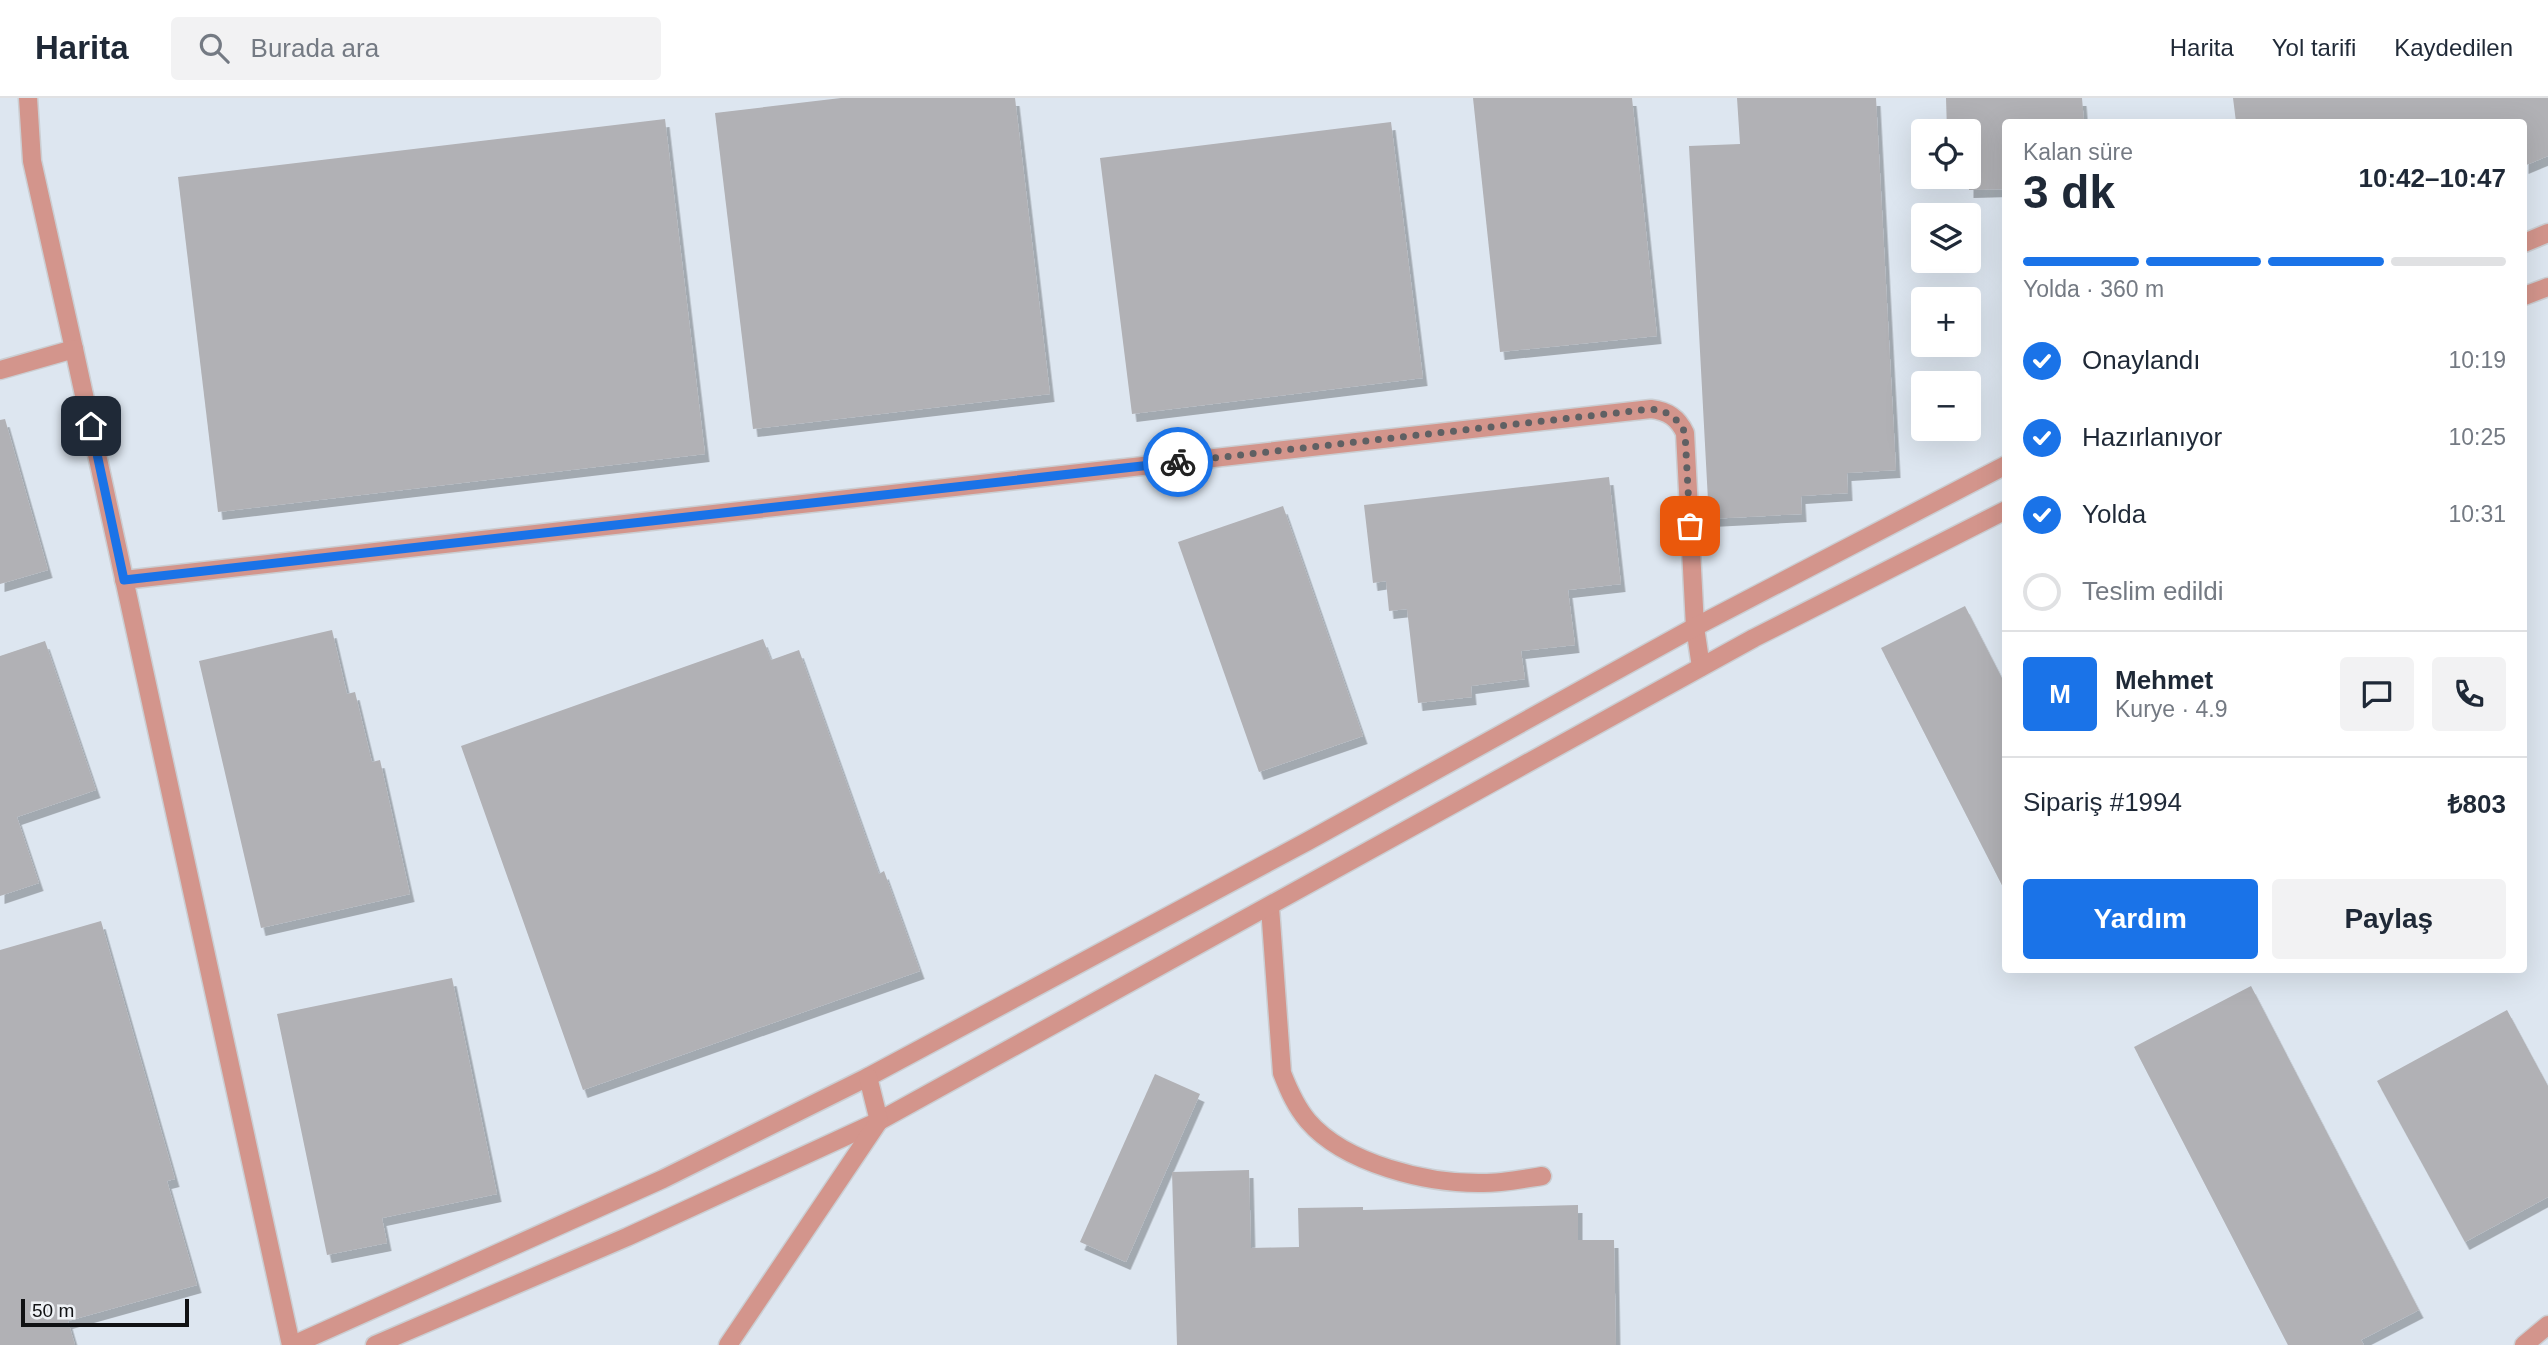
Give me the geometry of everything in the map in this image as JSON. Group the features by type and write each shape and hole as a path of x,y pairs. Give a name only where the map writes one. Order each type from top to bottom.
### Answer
{"street":[{"path":"27,98 32,160 292,1345 663,1180 868,1077 1308,841 1695,627 2002,467"},
{"path":"2527,242 2548,233"},
{"path":"2527,295 2548,287"},
{"path":"0,370 74,349"},
{"path":"124,580 1651,409 1668,413 1681,425 1685,433 1695,627 1701,667"},
{"path":"375,1345 627,1237 879,1121 1754,638 2002,512"},
{"path":"1270,907 1282,1073 1293,1100 1309,1123 1335,1143 1359,1155 1422,1177 1482,1183 1542,1176"},
{"path":"728,1345 879,1121 868,1077"},
{"path":"2524,1345 2548,1325"}],"shaded area":[{"path":"0,98 2548,98 2548,1345 0,1345"}],"building":[{"path":"841,98 1015,98 1050,394 753,429 715,113"},
{"path":"1473,98 1632,98 1657,336 1500,352"},
{"path":"1737,98 1876,98 1896,470 1847,473 1848,493 1801,496 1802,514 1709,519 1689,146 1740,144"},
{"path":"1946,98 2082,98 2084,119 2002,119 2002,189 1969,190 1981,189 1981,119 1947,119"},
{"path":"2233,98 2548,98 2548,156 2527,165 2527,119 2236,119"},
{"path":"665,119 705,454 218,512 178,177"},
{"path":"1391,122 1423,378 1132,414 1100,158"},
{"path":"5,419 48,570 0,584 0,420"},
{"path":"1609,477 1621,584 1568,590 1575,645 1521,651 1525,679 1471,686 1472,697 1418,703 1407,609 1389,611 1386,581 1373,583 1364,505"},
{"path":"1283,506 1363,736 1259,772 1178,542"},
{"path":"1965,606 2002,678 2002,885 1881,648"},
{"path":"332,630 347,694 355,692 372,762 380,760 410,894 261,928 199,661"},
{"path":"763,639 771,660 799,650 879,874 884,871 920,971 583,1090 461,746"},
{"path":"45,641 96,790 17,817 39,883 0,896 0,656"},
{"path":"101,921 175,1179 167,1181 197,1285 68,1321 75,1345 0,1345 0,950"},
{"path":"452,978 497,1194 382,1218 387,1243 327,1255 277,1014"},
{"path":"2251,986 2419,1310 2361,1340 2364,1345 2288,1345 2134,1047"},
{"path":"2507,1010 2548,1086 2548,1197 2465,1242 2377,1081"},
{"path":"1155,1074 1200,1094 1126,1262 1080,1242"},
{"path":"1249,1170 1251,1248 1299,1247 1298,1208 1363,1207 1363,1210 1578,1205 1578,1240 1614,1240 1616,1345 1177,1345 1172,1172"}],"way so far":[{"path":"1178,462 1660,410 1676,419 1685,433 1690,526"}],"route":[{"path":"91,426 124,580 1178,462"}]}
